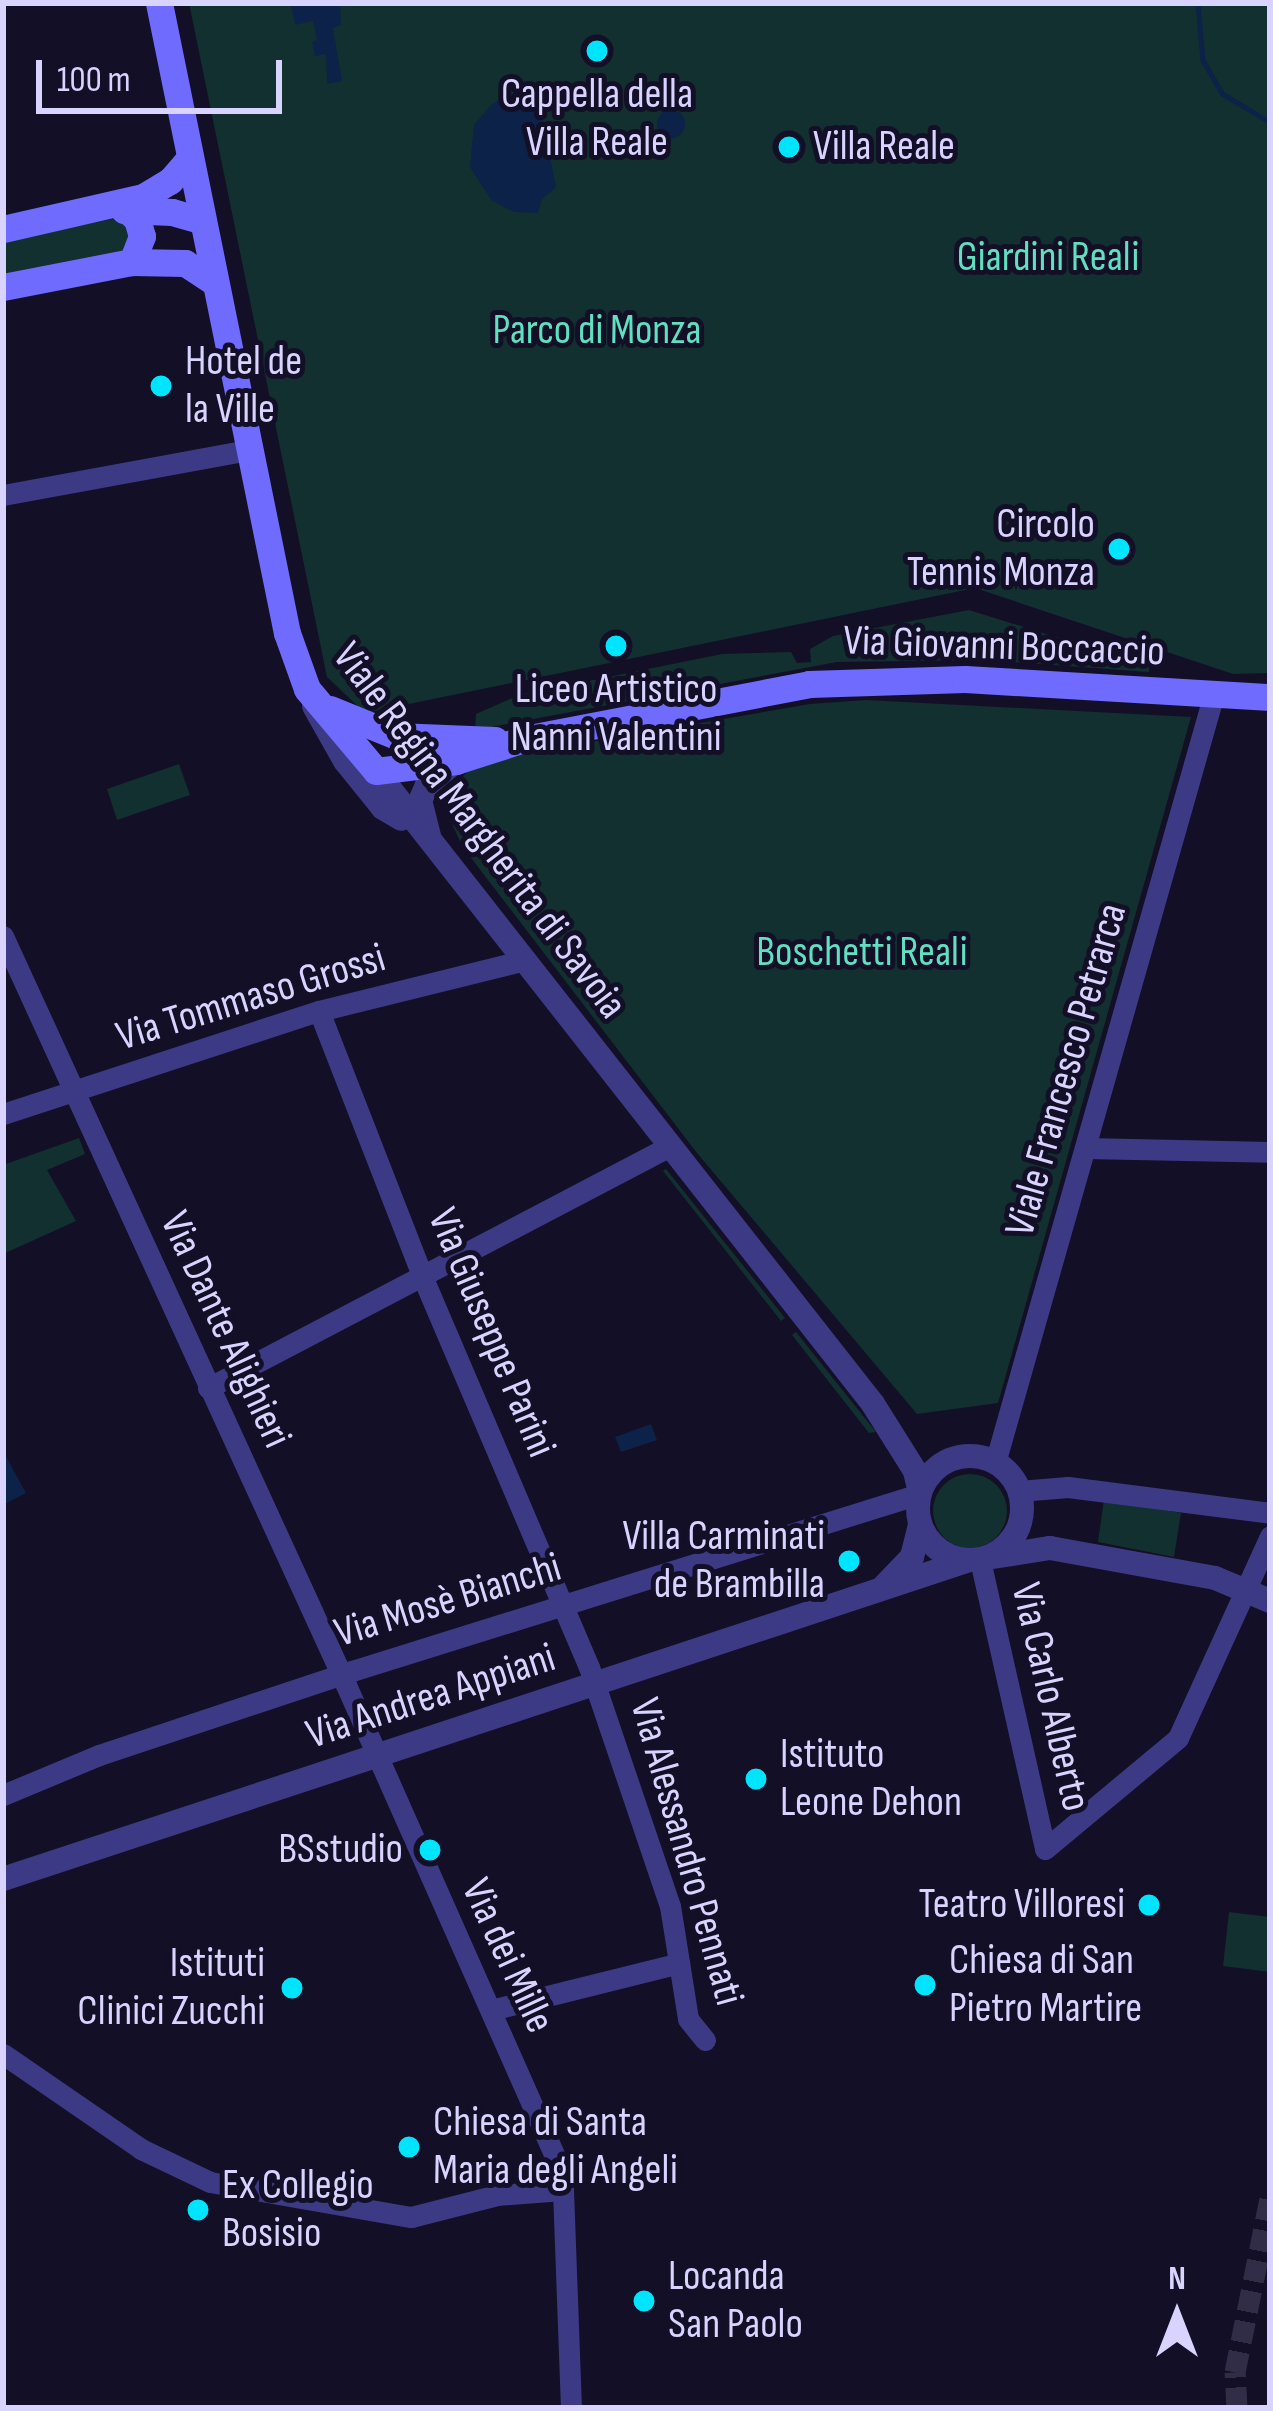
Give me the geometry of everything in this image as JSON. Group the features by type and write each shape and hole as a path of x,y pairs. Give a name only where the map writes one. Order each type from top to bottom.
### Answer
{"main road":[{"name":"Viale Regina Margherita di Savoia","path":"159,3 287,633 307,689 376,771"},
{"path":"117,209 158,189 190,158"},
{"path":"117,209 137,219 142,236 132,262"},
{"path":"3,230 117,209 172,212 202,221"},
{"path":"132,262 202,221"},
{"path":"3,287 132,262 185,263 214,282"},
{"name":"Via Giovanni Boccaccio","path":"307,689 328,709 367,728 447,750 773,689 874,680 965,679 1213,698 1270,697"},
{"path":"376,771 447,750"}],"street":[{"path":"3,495 249,450"},
{"path":"307,689 322,726 382,808 426,839"},
{"name":"Viale Francesco Petrarca","path":"995,1462 1213,698"},
{"path":"426,839 420,801 447,750"},
{"name":"Viale Regina Margherita di Savoia","path":"376,771 873,1404 915,1471 920,1493"},
{"name":"Via Dante Alighieri","path":"3,936 377,1756"},
{"name":"Via Tommaso Grossi","path":"3,1114 319,1012 521,961"},
{"name":"Via Giuseppe Parini","path":"319,1012 423,1277 595,1683"},
{"path":"208,1388 668,1147"},
{"path":"1085,1148 1270,1152"},
{"name":"Viale Regina Margherita di Savoia","path":"873,1404 923,1449 955,1458"},
{"path":"883,1586 912,1558 920,1526 920,1493 934,1470 955,1458 995,1462 1050,1548"},
{"path":"1021,1500 1069,1487 1270,1513"},
{"name":"Via Mosè Bianchi","path":"3,1795 99,1755 341,1675 920,1493"},
{"path":"920,1526 938,1550 977,1560 1012,1540 1021,1500"},
{"path":"1258,1597 1270,1536"},
{"name":"Via Andrea Appiani","path":"3,1879 883,1586 977,1560 1050,1548 1215,1578 1258,1597"},
{"name":"Via Carlo Alberto","path":"977,1560 1045,1849 1178,1738 1258,1597"},
{"name":"Via Alessandro Pennati","path":"595,1683 670,1906 688,2019 705,2040"},
{"name":"Via dei Mille","path":"377,1756 557,2162 563,2190 571,2408"},
{"path":"491,2011 680,1963"},
{"path":"3,2054 102,2125 191,2175 403,2216 563,2190"}],"green space":[{"name":"Parco di Monza","path":"189,3 1270,3 1270,673 1233,674 975,588 365,713 327,677"},
{"path":"113,219 131,225 128,251 3,278 3,240"},
{"path":"969,610 1149,666 1149,672 985,660 837,662 475,730 476,714 519,695 722,654 791,652 797,663 811,662 810,649 833,636"},
{"name":"Boschetti Reali","path":"866,700 1191,717 998,1403 917,1414 697,1153 462,846 443,803 474,762 810,704"},
{"path":"179,764 190,795 117,820 107,789"},
{"path":"79,1138 85,1154 47,1170 76,1221 3,1254 3,1165"},
{"path":"663,1171 785,1318 781,1321"},
{"path":"796,1332 876,1432 869,1433 792,1335"},
{"path":"970,1474 996,1485 1007,1511 996,1537 970,1548 944,1537 933,1511 944,1485"},
{"path":"1104,1500 1181,1513 1174,1557 1098,1542"},
{"path":"1229,1912 1270,1917 1270,1972 1223,1966"}],"water":[{"path":"340,3 341,25 333,28 342,81 327,84 326,54 315,56 313,21 295,25 291,6"},
{"path":"514,93 524,104 541,110 556,187 542,199 538,213 514,212 492,201 470,167 474,125 492,104"},
{"path":"671,110 681,114 685,124 681,134 671,138 661,134 657,124 661,114"},
{"path":"651,1424 657,1440 621,1452 615,1437"},
{"path":"3,1451 26,1493 5,1504 3,1501"}],"waterway":[{"path":"1198,3 1203,60 1223,94 1270,122"}],"tunnel":[{"path":"1237,2408 1235,2372 1270,2198"}],"place":[{"name":"Cappella della Villa Reale","path":"597,51"},
{"name":"Villa Reale","path":"789,147"},
{"name":"Hotel de la Ville","path":"161,386"},
{"name":"Circolo Tennis Monza","path":"1119,549"},
{"name":"Liceo Artistico Nanni Valentini","path":"616,646"},
{"name":"Villa Carminati de Brambilla","path":"849,1561"},
{"name":"Istituto Leone Dehon","path":"756,1779"},
{"name":"BSstudio","path":"430,1850"},
{"name":"Teatro Villoresi","path":"1149,1905"},
{"name":"Chiesa di San Pietro Martire","path":"925,1985"},
{"name":"Istituti Clinici Zucchi","path":"292,1988"},
{"name":"Chiesa di Santa Maria degli Angeli","path":"409,2147"},
{"name":"Ex Collegio Bosisio","path":"198,2210"},
{"name":"Locanda San Paolo","path":"644,2301"}],"park label":[{"name":"Giardini Reali","path":"1048,258"}]}
